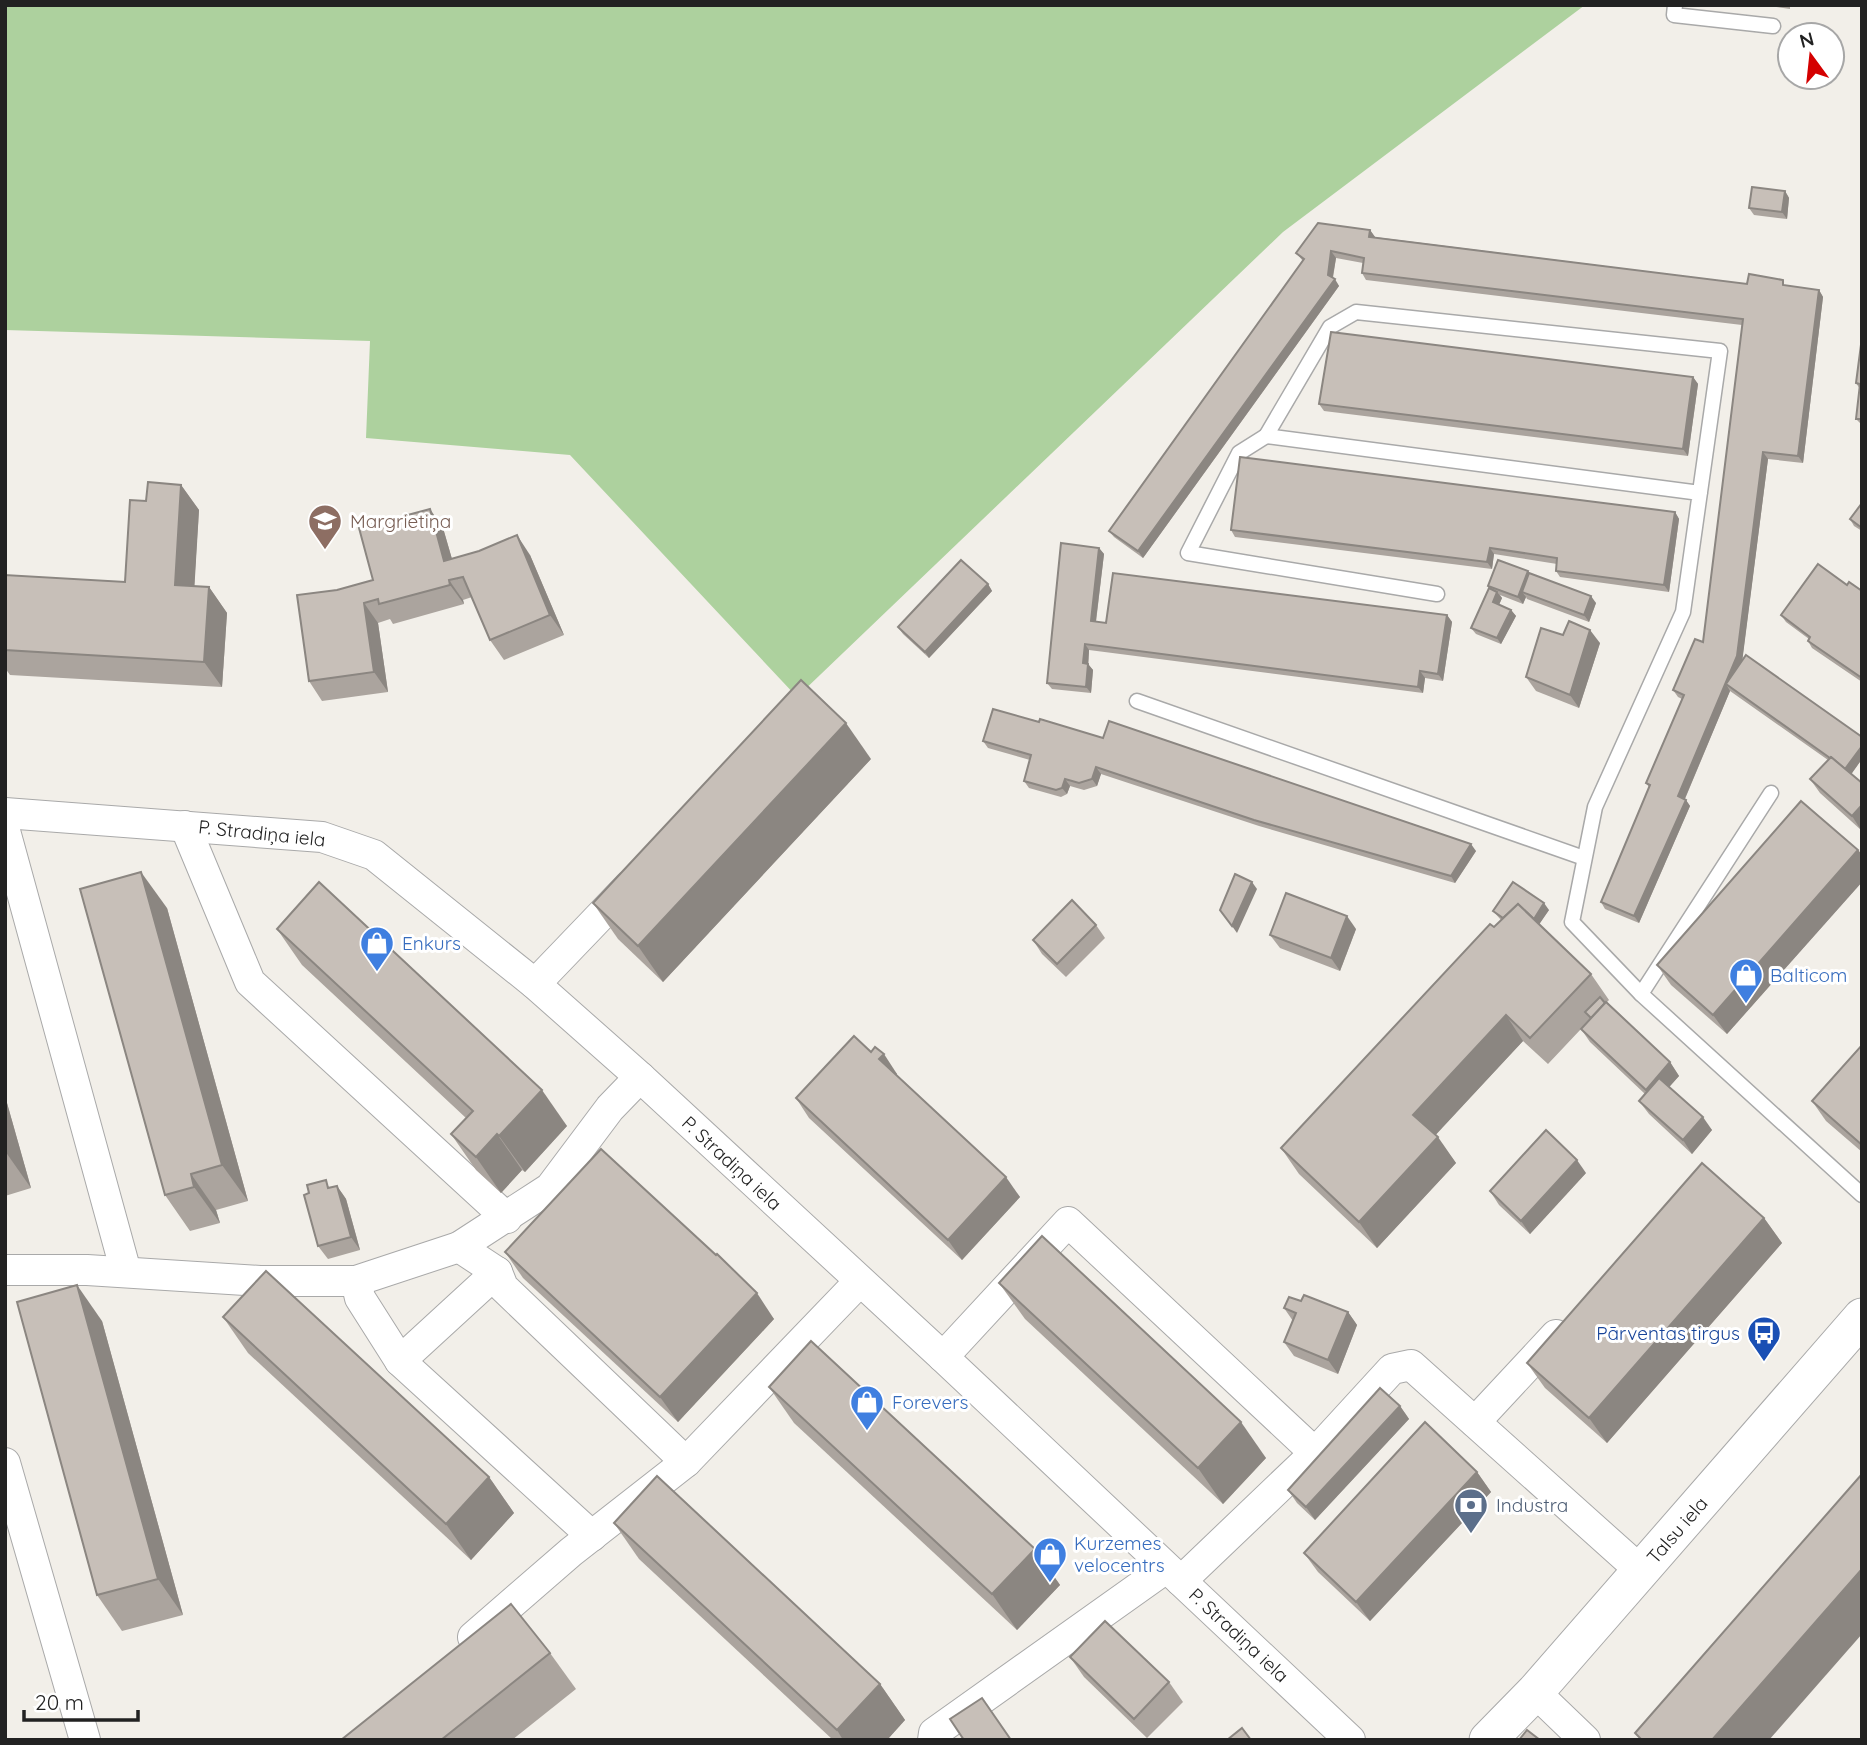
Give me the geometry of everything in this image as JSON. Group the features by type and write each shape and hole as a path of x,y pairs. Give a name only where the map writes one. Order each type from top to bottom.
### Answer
{"street":[{"name":"P. Stradiņa iela","path":"5,813 322,837 374,855 535,984 640,1077 943,1357 1350,1740"},
{"path":"185,825 250,982 507,1218"},
{"path":"5,831 126,1272"},
{"path":"535,984 645,869"},
{"path":"5,1270 126,1272 260,1281 356,1281 459,1247 550,1188 610,1108 640,1077"},
{"path":"943,1357 1068,1222 1315,1453"},
{"path":"459,1247 497,1272 503,1287 686,1462"},
{"path":"400,1361 497,1272"},
{"path":"356,1281 360,1298 400,1361 592,1536"},
{"path":"457,1650 592,1536 686,1462 860,1281"},
{"path":"1475,1422 1577,1311"},
{"name":"Talsu iela","path":"1488,1740 1535,1692 1862,1317"},
{"path":"933,1740 934,1734 1174,1575 1315,1453 1392,1369 1411,1365 1641,1571"},
{"path":"5,1463 85,1740"},
{"path":"1535,1692 1584,1740"}],"lane":[{"path":"1675,5 1674,15 1773,26"},
{"path":"1437,594 1188,553 1239,453 1266,436 1330,327 1356,313 1720,351 1683,612 1595,807 1572,922 1642,994 1862,1195"},
{"path":"1266,436 1700,493"},
{"path":"1136,702 1584,858"},
{"path":"1642,994 1771,793"}],"green space":[{"path":"5,5 1585,5 1283,232 797,697 570,455 366,438 370,341 5,330"}],"building":[{"path":"1752,187 1785,191 1782,212 1749,208"},
{"path":"1318,223 1370,230 1369,237 1747,284 1749,274 1783,280 1783,285 1819,290 1798,456 1763,452 1737,656 1678,796 1686,800 1634,916 1601,902 1650,785 1646,783 1684,695 1673,690 1695,639 1703,642 1743,319 1362,273 1364,258 1331,251 1328,275 1335,279 1138,551 1109,531 1304,259 1296,253"},
{"path":"1331,332 1693,377 1683,449 1319,404"},
{"path":"1862,337 1862,419 1856,419 1860,384 1856,383"},
{"path":"1240,457 1675,512 1664,585 1556,571 1557,558 1490,548 1487,562 1231,530"},
{"path":"148,482 181,485 175,585 209,587 204,662 5,650 5,575 125,582 130,500 146,501"},
{"path":"1862,503 1862,528 1850,519"},
{"path":"430,509 444,561 479,551 517,535 550,615 490,640 463,577 449,580 450,585 379,604 378,599 364,603 374,672 309,681 297,595 337,590 373,580 359,528"},
{"path":"1061,543 1099,548 1091,621 1106,623 1113,573 1447,615 1438,674 1420,671 1418,687 1085,644 1083,663 1088,664 1086,687 1047,683"},
{"path":"961,560 988,584 925,652 898,627"},
{"path":"1498,560 1528,571 1518,597 1488,586"},
{"path":"1818,564 1847,585 1849,582 1862,591 1862,678 1808,641 1810,637 1781,615"},
{"path":"1529,573 1591,596 1584,615 1522,592"},
{"path":"1489,588 1497,592 1493,602 1511,610 1497,638 1471,628"},
{"path":"1569,621 1590,630 1570,695 1526,677 1541,628 1563,635"},
{"path":"1746,655 1862,737 1862,746 1845,769 1726,684"},
{"path":"801,680 846,723 638,946 593,903"},
{"path":"993,709 1039,722 1040,719 1103,738 1109,721 1471,844 1451,876 1254,820 1096,767 1092,779 1079,783 1065,779 1062,788 1056,790 1024,781 1031,755 983,741"},
{"path":"1831,757 1862,783 1862,805 1852,816 1810,779"},
{"path":"1801,801 1858,850 1713,1015 1657,965"},
{"path":"141,872 222,1165 191,1174 194,1187 165,1195 80,889"},
{"path":"1235,874 1252,882 1232,926 1220,910"},
{"path":"319,882 542,1090 476,1157 451,1134 473,1111 277,929"},
{"path":"1513,882 1544,903 1534,919 1518,904 1503,918 1493,911"},
{"path":"1286,893 1347,916 1331,958 1270,935"},
{"path":"1072,900 1096,925 1057,964 1033,940"},
{"path":"1518,904 1591,974 1530,1038 1506,1015 1413,1115 1438,1137 1359,1222 1281,1148 1490,924 1494,927"},
{"path":"1600,997 1605,1003 1591,1018 1585,1012"},
{"path":"1606,1002 1670,1062 1646,1090 1581,1029"},
{"path":"854,1036 871,1052 875,1047 884,1054 879,1059 1006,1177 948,1240 796,1098"},
{"path":"1862,1045 1862,1145 1812,1101"},
{"path":"1659,1078 1703,1117 1683,1140 1639,1101"},
{"path":"1546,1130 1577,1160 1521,1221 1490,1191"},
{"path":"601,1149 757,1293 660,1397 505,1252"},
{"path":"1702,1163 1764,1218 1589,1418 1527,1363"},
{"path":"326,1180 328,1188 337,1186 351,1237 318,1246 304,1195 309,1193 307,1185"},
{"path":"1042,1236 1241,1422 1198,1468 999,1283"},
{"path":"266,1271 489,1477 446,1524 223,1317"},
{"path":"77,1285 158,1579 97,1595 17,1302"},
{"path":"1304,1295 1348,1312 1328,1360 1284,1342 1296,1313 1284,1308 1289,1297 1301,1301"},
{"path":"811,1341 1035,1549 992,1594 769,1387"},
{"path":"1380,1388 1400,1406 1306,1507 1288,1490"},
{"path":"1425,1422 1477,1472 1356,1602 1304,1553"},
{"path":"1862,1474 1862,1569 1712,1740 1642,1740 1635,1733"},
{"path":"657,1476 880,1684 837,1730 614,1523"},
{"path":"511,1604 550,1653 441,1740 341,1740"},
{"path":"1105,1621 1169,1682 1134,1719 1070,1657"},
{"path":"982,1698 1011,1740 964,1740 950,1719"},
{"path":"1242,1728 1251,1740 1227,1740"},
{"path":"1527,1730 1540,1740 1519,1740"}],"place":[{"name":"Margrietiņa","path":"325,551"},
{"name":"Enkurs","path":"377,973"},
{"name":"Balticom","path":"1746,1005"},
{"name":"Pārventas tirgus","path":"1764,1363"},
{"name":"Forevers","path":"867,1432"},
{"name":"Industra","path":"1471,1535"},
{"name":"Kurzemes velocentrs","path":"1050,1584"}]}
